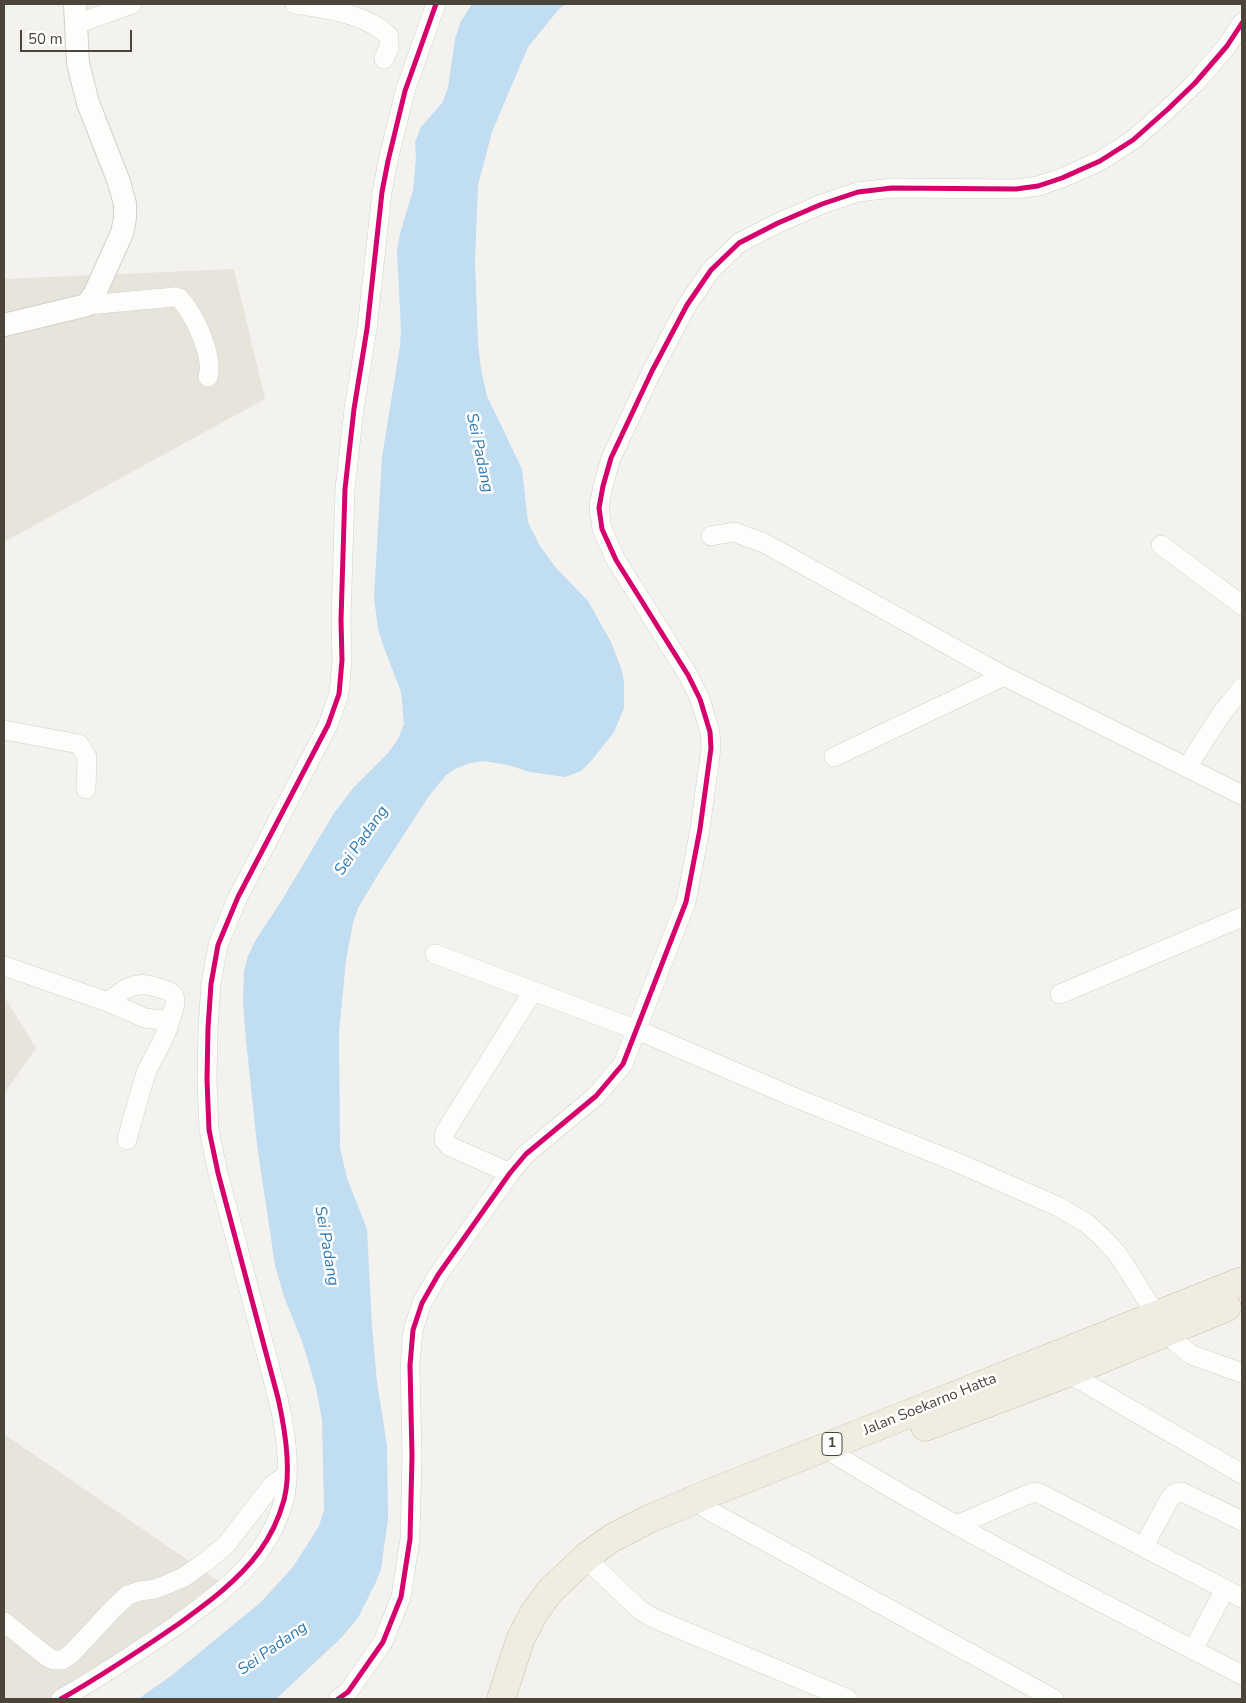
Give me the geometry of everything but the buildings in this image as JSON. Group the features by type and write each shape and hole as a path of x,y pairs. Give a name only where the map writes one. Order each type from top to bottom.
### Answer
{"highway":[{"name":"Jalan Soekarno Hatta","path":"832,1453 1068,1373 1242,1281"},
{"name":"Jalan Soekarno Hatta","path":"501,1699 521,1638 534,1613 550,1591 587,1556 612,1538 649,1519 702,1505 1161,1324 1242,1301"},
{"name":"Jalan Soekarno Hatta","path":"518,1699 534,1649 567,1598 597,1569 622,1552 656,1534 702,1505"}],"street":[{"path":"87,305 118,242 125,218 119,182 88,103 78,62 75,14 132,4"},
{"path":"295,4 340,12 380,28 389,36 389,48 384,60"},
{"path":"61,1699 159,1638 229,1585 259,1552 274,1526 284,1499 286,1435 278,1398 218,1173 209,1130 207,1080 211,984 218,945 238,897 328,725 339,694 342,660 341,620 345,489 354,409 367,329 382,192 405,91 436,4"},
{"path":"338,1699 348,1692 382,1642 401,1597 410,1539 412,1456 410,1365 413,1330 422,1302 438,1274 510,1173 526,1154 596,1096 623,1064 686,902 700,829 711,748 710,732 700,699 688,676 616,560 602,529 599,508 602,486 611,458 652,371 687,305 710,270 740,243 778,223 822,204 858,192 892,188 1016,189 1038,186 1100,162 1133,140 1194,84 1227,46 1242,23"},
{"path":"4,325 87,305 179,298 207,349 210,365 208,377"},
{"path":"711,536 734,532 764,544 1004,676 1242,795"},
{"path":"1160,545 1242,605"},
{"path":"834,756 1004,676"},
{"path":"1187,767 1222,713 1242,688"},
{"path":"4,730 79,744 87,757 86,789"},
{"path":"1060,994 1242,917"},
{"path":"435,954 637,1030 792,1096 956,1162 1059,1207 1086,1223 1119,1256 1161,1324 1178,1344 1192,1355 1242,1373"},
{"path":"4,966 108,1002 145,1018 170,1021"},
{"path":"108,1002 129,987 135,985 146,984 171,992 174,996 175,1004 166,1037 154,1054 146,1074 127,1140"},
{"path":"510,1173 449,1146 444,1140 446,1132 533,991"},
{"path":"1068,1373 1242,1474"},
{"path":"832,1453 957,1525 1242,1675"},
{"path":"4,1622 49,1658 62,1660 71,1654 113,1609 128,1596 140,1590 155,1589 184,1577 225,1546 272,1484 286,1476"},
{"path":"957,1525 1035,1492 1144,1546 1242,1598"},
{"path":"1144,1546 1170,1498 1175,1493 1182,1492 1242,1521"},
{"path":"702,1505 1054,1699"},
{"path":"597,1569 640,1610 653,1618 848,1699"},
{"path":"1193,1650 1225,1589"}],"shaded area":[{"path":"234,269 265,399 4,542 4,279"},
{"path":"4,996 36,1048 4,1094"},
{"path":"4,1434 227,1587 72,1699 4,1699"}],"water":[{"name":"Sei Padang","path":"472,4 566,4 559,9 528,47 492,132 478,185 475,261 478,343 487,396 522,469 528,522 540,546 556,568 588,601 611,642 624,681 624,708 614,732 581,771 565,777 530,772 508,765 483,761 470,763 446,775 429,796 379,873 358,908 353,923 346,960 339,1033 340,1148 347,1178 367,1229 377,1382 387,1446 388,1519 381,1569 376,1582 358,1618 341,1638 276,1699 138,1699 171,1676 261,1602 293,1567 319,1526 324,1510 322,1420 316,1388 302,1341 284,1297 275,1265 257,1145 243,1005 244,971 255,941 334,813 354,787 388,753 398,739 404,724 401,692 378,629 374,597 382,457 400,346 397,250 413,190 416,158 415,142 421,127 442,103 448,88 455,39 460,23"}],"cycle path":[{"path":"61,1699 177,1625 231,1582 251,1563 263,1546 280,1514 284,1500 287,1462 281,1410 218,1173 209,1130 207,1080 211,984 218,945 238,897 328,725 339,694 342,660 341,620 345,489 354,409 367,329 382,192 405,91 436,4"},
{"path":"338,1699 348,1692 383,1642 401,1597 410,1539 412,1456 410,1365 413,1330 422,1303 438,1275 510,1173 526,1154 596,1096 623,1064 686,902 700,829 711,748 710,732 700,699 688,675 616,560 602,529 599,508 611,458 652,371 687,305 711,270 739,243 778,223 822,204 858,192 892,188 1016,189 1038,186 1062,178 1100,161 1133,140 1195,83 1227,46 1242,23"}]}
